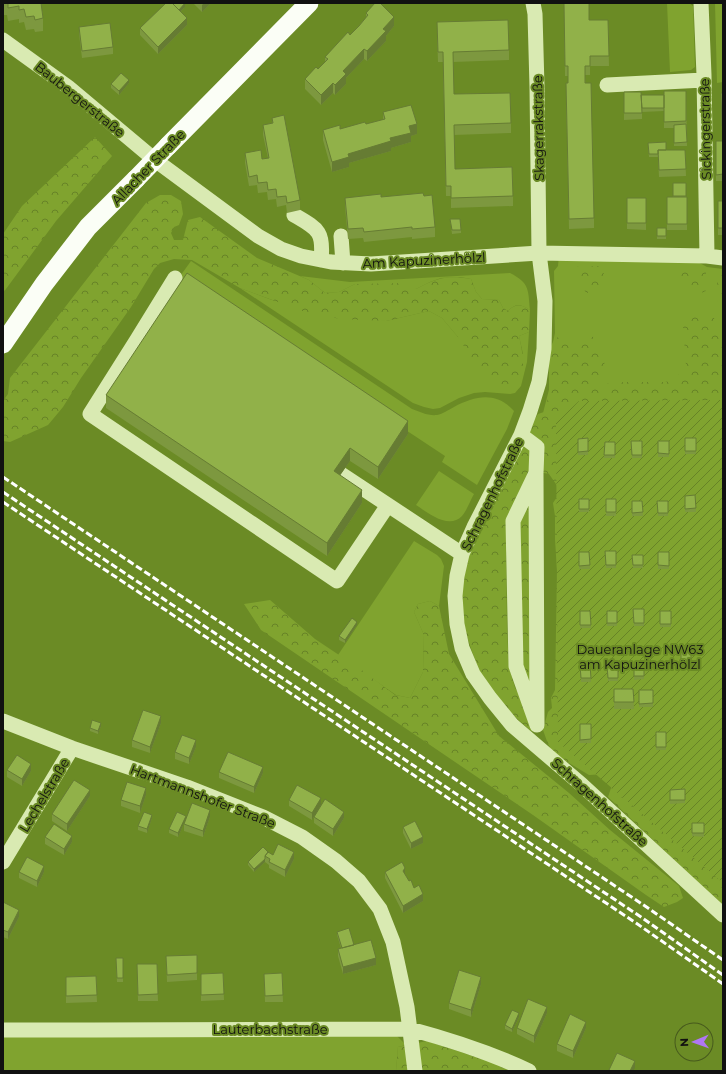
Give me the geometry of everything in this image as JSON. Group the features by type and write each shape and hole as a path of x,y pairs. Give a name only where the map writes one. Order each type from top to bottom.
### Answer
{"main road":[{"name":"Allacher Straße","path":"3,344 44,284 88,227 309,3"}],"street":[{"name":"Skagerrakstraße","path":"533,3 535,14 537,94 539,253"},
{"name":"Sickingerstraße","path":"701,3 707,256"},
{"name":"Baubergerstraße","path":"3,40 68,87 155,160"},
{"path":"607,85 704,80"},
{"name":"Am Kapuzinerhölzl","path":"155,160 258,236 281,249 301,256 331,262 371,264 539,253 707,256 723,258"},
{"path":"294,215 313,226 320,234 323,245 321,260"},
{"path":"341,236 343,263"},
{"name":"Schragenhofstraße","path":"539,253 545,301 544,349 539,382 521,435 474,527 462,554 457,576 456,596 457,624 462,648 473,674 512,725 582,785 723,915"},
{"path":"175,278 143,341 90,414 337,581 388,505"},
{"path":"521,435 537,447 537,747"},
{"path":"536,473 513,521 516,666 537,725"},
{"path":"341,474 462,554"},
{"name":"Hartmannshofer Straße","path":"3,721 72,748 187,787 263,817 302,837 336,861 359,881 380,909 394,942 407,1007 415,1071"},
{"name":"Lechelstraße","path":"3,862 72,748"},
{"name":"Lauterbachstraße","path":"3,1030 410,1029 441,1037 529,1071"}],"green space":[{"path":"667,3 689,3 693,6 695,67 691,70 670,72"},
{"path":"715,3 723,3 723,82 717,83"},
{"path":"95,137 112,156 56,221 3,293 3,234 22,206"},
{"path":"160,195 171,195 181,201 183,214 179,225 174,227 171,233 174,240 183,240 188,220 200,217 257,258 309,280 325,293 339,292 355,284 406,283 416,289 442,278 455,277 471,279 476,292 482,299 499,300 503,308 508,311 516,306 524,307 530,310 529,332 519,336 523,356 521,378 512,386 496,387 484,377 458,337 442,318 429,311 386,321 341,319 308,313 240,288 192,260 174,259 160,263 154,269 131,307 81,378 63,407 48,425 10,442 3,441 3,401 8,394 10,378 146,203"},
{"path":"559,255 696,261 707,267 723,269 723,400 580,401 543,413 552,378 553,342 555,333 554,271 558,266"},
{"path":"191,261 412,409 427,414 437,415 470,400 485,397 500,400 507,405 514,411 507,429 477,485 442,462 445,456 178,279"},
{"path":"601,266 604,269 603,285 600,291 586,293 572,267"},
{"path":"680,269 706,271 706,291 696,295 679,276"},
{"path":"723,271 723,302 718,302 717,279"},
{"path":"510,273 525,284 529,297 530,310 524,306 518,305 508,311 503,308 499,300 482,299 476,292 471,279 460,277 441,278 416,289 355,284 339,292 325,293 309,280 300,276 350,282"},
{"path":"240,288 272,300 386,321 429,311 442,318 458,337 523,354 519,336 529,332 527,362 521,386 515,393 474,393 459,398 440,408 433,409 424,407 413,403"},
{"name":"Daueranlage NW63 am Kapuzinerhölzl","path":"695,311 705,313 713,317 717,323 721,338 723,338 723,382 720,384 722,403 621,773 589,775 554,754 548,744 543,730 548,712 552,708 551,698 555,690 557,571 555,516 553,503 557,497 558,487 549,474 539,472 506,553 509,667 515,688 524,701 538,730 531,731 512,714 481,677 465,631 461,589 466,563 479,532 530,427 538,414 544,412 549,395 549,350 553,342 559,336 571,344 582,338 594,337 603,357 605,368 602,379 591,384 594,388 605,384 624,382 665,382 674,380 686,366 683,325 689,313"},
{"name":"Daueranlage NW63 am Kapuzinerhölzl","path":"723,400 723,883 558,742 556,422 579,401"},
{"path":"439,471 474,494 464,514 457,520 445,521 439,519 416,505"},
{"path":"531,499 535,695 519,668 517,530 523,513"},
{"path":"414,541 437,555 441,559 444,566 439,606 430,601 418,604 414,612 424,635 423,672 410,698 396,695 338,655"},
{"path":"270,600 315,639 363,671 395,695 410,698 423,672 424,635 414,612 418,604 430,601 439,606 449,654 499,736 679,886 683,898 664,907 533,815 261,630 244,604"},
{"path":"613,782 723,878 723,906 608,797"},
{"path":"3,1035 397,1036 406,1045 398,1047 396,1071 3,1071"},
{"path":"427,1041 500,1065 513,1071 396,1071 398,1047"}],"building":[{"path":"8,3 41,3 43,18 35,20 34,16 26,17 24,9 19,10 19,6 8,8"},
{"path":"166,3 172,3 187,18 158,47 140,28"},
{"path":"172,3 185,3 179,10"},
{"path":"375,3 380,3 394,17 383,29 386,31 367,51 364,49 343,71 346,74 335,85 333,83 321,95 305,79 316,67 318,69 328,59 325,57 348,32 350,35 359,26 368,15 366,13"},
{"path":"564,3 589,3 589,20 608,20 609,56 590,56 590,66 585,66 585,83 591,83 594,218 569,219 566,83 568,83 568,66 565,66"},
{"path":"508,20 509,50 453,52 454,94 510,93 511,123 454,125 455,169 512,167 513,196 451,198 451,186 446,186 443,52 438,52 437,22"},
{"path":"110,23 113,47 82,51 79,27"},
{"path":"121,73 129,80 119,91 111,84"},
{"path":"664,91 686,91 686,121 664,122"},
{"path":"624,92 641,92 642,113 624,113"},
{"path":"721,93 723,93 723,126 722,126"},
{"path":"641,95 664,95 664,108 642,108"},
{"path":"411,105 417,124 409,126 411,133 390,138 391,141 348,154 349,157 332,162 323,130 340,125 340,129 365,122 366,124 385,119 383,112"},
{"path":"284,115 300,200 287,203 286,196 277,197 276,189 268,190 267,182 258,183 257,175 249,177 245,153 261,150 262,159 269,158 263,125 273,123 272,118"},
{"path":"686,124 687,142 674,143 674,125"},
{"path":"716,141 723,141 723,174 716,175"},
{"path":"666,142 666,150 658,150 658,154 649,154 648,143"},
{"path":"658,150 685,150 686,169 659,170"},
{"path":"673,183 686,183 686,196 673,196"},
{"path":"423,193 424,196 432,195 435,227 412,229 412,227 364,232 363,228 348,229 345,198 381,194 381,197"},
{"path":"667,197 687,197 687,224 667,224"},
{"path":"627,198 646,198 646,223 627,223"},
{"path":"718,201 723,201 723,228 718,228"},
{"path":"450,219 460,219 461,230 452,230"},
{"path":"657,228 666,228 666,236 657,236"},
{"path":"187,273 408,421 378,467 350,448 334,471 362,490 327,543 106,395"},
{"path":"588,438 588,451 578,452 578,439"},
{"path":"685,438 696,438 696,451 685,451"},
{"path":"631,441 642,441 642,455 632,455"},
{"path":"658,441 669,441 669,454 658,453"},
{"path":"605,442 615,442 615,455 604,455"},
{"path":"695,495 696,508 685,509 685,496"},
{"path":"579,499 589,499 589,509 579,509"},
{"path":"606,499 616,499 616,512 606,512"},
{"path":"632,501 642,501 643,512 632,513"},
{"path":"657,501 668,501 668,513 658,513"},
{"path":"605,551 616,551 616,565 606,565"},
{"path":"579,552 589,552 590,565 579,566"},
{"path":"658,552 669,552 669,566 658,565"},
{"path":"632,555 643,555 643,565 633,565"},
{"path":"633,609 644,609 644,623 634,623"},
{"path":"580,611 590,611 591,625 580,625"},
{"path":"607,611 617,611 617,623 607,623"},
{"path":"660,611 671,611 671,624 660,624"},
{"path":"352,618 357,622 345,640 339,636"},
{"path":"681,651 691,651 691,665 681,665"},
{"path":"618,664 618,678 608,678 607,665"},
{"path":"634,664 644,664 644,676 634,676"},
{"path":"580,665 590,665 591,678 581,678"},
{"path":"614,689 633,689 634,702 614,702"},
{"path":"639,690 653,690 653,703 639,704"},
{"path":"143,710 161,716 150,747 132,740"},
{"path":"92,720 101,723 98,731 90,728"},
{"path":"580,724 591,724 591,739 580,740"},
{"path":"656,732 666,732 666,747 656,747"},
{"path":"182,735 196,740 189,758 175,752"},
{"path":"228,752 263,767 254,787 219,772"},
{"path":"17,755 31,764 22,779 7,770"},
{"path":"74,780 90,790 67,824 52,814"},
{"path":"127,782 146,788 140,806 121,800"},
{"path":"297,785 321,798 312,813 289,800"},
{"path":"685,789 685,800 670,800 670,790"},
{"path":"325,799 344,812 333,829 314,817"},
{"path":"192,803 210,810 203,831 184,824"},
{"path":"144,812 152,815 147,829 138,826"},
{"path":"177,812 186,816 178,833 169,829"},
{"path":"415,821 423,837 411,843 403,827"},
{"path":"692,823 704,823 704,833 692,833"},
{"path":"54,824 72,836 64,849 45,837"},
{"path":"278,844 294,852 285,870 269,862 270,859 265,856 268,852 273,855"},
{"path":"263,847 268,852 265,859 254,869 248,862"},
{"path":"27,857 44,866 37,881 19,872"},
{"path":"402,862 405,868 403,871 409,881 411,880 414,888 419,885 423,894 403,906 385,872"},
{"path":"3,902 19,910 8,932 3,930"},
{"path":"349,928 354,945 342,948 337,932"},
{"path":"371,940 376,958 343,967 338,949"},
{"path":"197,955 197,973 167,975 166,956"},
{"path":"116,958 123,958 123,978 117,978"},
{"path":"137,964 157,964 158,994 138,995"},
{"path":"459,970 481,977 471,1010 449,1003"},
{"path":"223,973 224,994 201,995 201,974"},
{"path":"282,973 283,995 265,996 264,974"},
{"path":"96,976 97,995 66,996 66,977"},
{"path":"528,999 547,1007 534,1036 517,1028"},
{"path":"512,1010 519,1013 512,1029 505,1025"},
{"path":"570,1014 586,1022 573,1051 557,1044"},
{"path":"617,1053 635,1061 630,1071 609,1070"}],"railway":[{"path":"3,477 648,908 723,960"},
{"path":"3,492 641,917 723,975"},
{"path":"3,502 636,923 723,984"}]}
